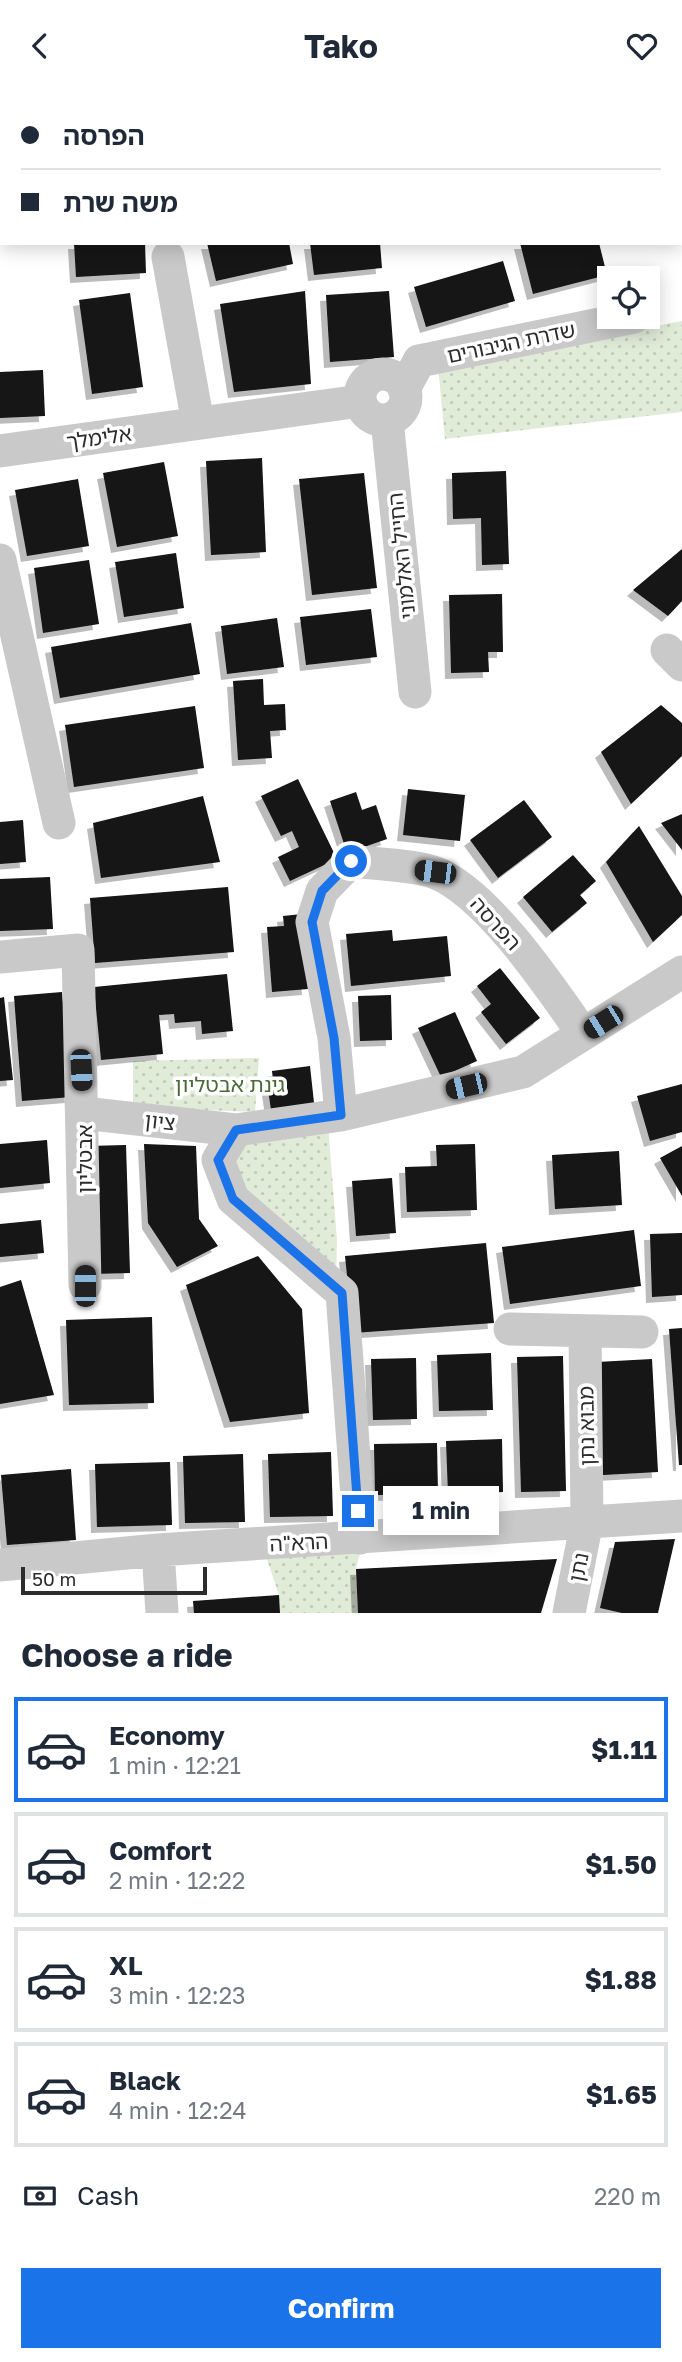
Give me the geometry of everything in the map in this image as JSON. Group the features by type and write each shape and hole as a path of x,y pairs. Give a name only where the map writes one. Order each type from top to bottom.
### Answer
{"street":[{"path":"168,257 198,423"},
{"name":"שדרת הגיבורים","path":"373,410 403,408 404,389 419,361 597,325"},
{"name":"אלימלך","path":"0,451 198,423 373,410"},
{"name":"החייל האלמוני","path":"373,410 415,692"},
{"path":"0,560 60,823"},
{"name":"הפרסה","path":"341,1115 334,1038 312,922 322,891 351,861 435,872 465,889 526,957 583,1034"},
{"name":"אבטליון","path":"0,957 78,950 85,1286"},
{"name":"ציון","path":"83,1113 236,1130 341,1115 523,1072 682,972"},
{"path":"236,1130 218,1160 233,1199 342,1293 360,1538"},
{"path":"510,1329 642,1332"},
{"name":"מבוא נתן","path":"585,1331 587,1521"},
{"name":"הרא\"ה","path":"0,1565 158,1550 682,1516"},
{"name":"נתן","path":"569,1613 587,1521"},
{"path":"158,1550 162,1613"}],"green space":[{"path":"682,321 682,412 445,439 438,366 639,329 660,329 660,325"},
{"name":"גינת אבטליון","path":"259,1058 255,1112 133,1107 133,1061"},
{"path":"328,1123 337,1241 336,1279 261,1213 227,1160 243,1135"},
{"path":"362,1545 356,1569 358,1613 280,1613 279,1595 265,1553"}],"building":[{"path":"74,245 145,245 146,273 76,277"},
{"path":"207,245 289,245 293,264 216,281"},
{"path":"310,245 380,245 382,268 314,275"},
{"path":"521,245 600,245 605,266 597,266 597,278 533,294"},
{"path":"503,261 515,301 426,327 414,287"},
{"path":"305,291 311,384 234,392 220,304"},
{"path":"389,291 394,357 330,362 326,295"},
{"path":"130,293 143,387 92,394 79,300"},
{"path":"43,370 45,416 0,418 0,372"},
{"path":"262,458 266,552 211,555 206,461"},
{"path":"164,462 178,536 117,547 103,473"},
{"path":"506,471 509,564 482,565 481,518 453,519 452,473"},
{"path":"364,473 377,588 312,595 299,479"},
{"path":"78,479 89,546 27,556 15,490"},
{"path":"682,549 682,601 668,616 633,590"},
{"path":"176,553 184,608 124,617 115,562"},
{"path":"89,560 99,624 43,633 34,568"},
{"path":"502,594 503,652 488,652 489,672 451,673 449,595"},
{"path":"371,609 377,657 306,665 300,617"},
{"path":"277,618 284,667 227,674 221,626"},
{"path":"191,623 200,674 60,698 51,647"},
{"path":"263,679 264,705 285,704 286,730 270,731 272,758 238,760 233,681"},
{"path":"661,705 682,723 682,756 631,804 601,752"},
{"path":"195,706 204,768 74,787 65,725"},
{"path":"298,779 337,859 290,881 278,857 299,847 292,831 281,836 261,796"},
{"path":"408,789 465,795 460,841 403,835"},
{"path":"356,792 362,810 376,805 387,839 347,853 330,801"},
{"path":"203,796 220,862 101,878 93,823"},
{"path":"524,800 552,837 498,878 470,840"},
{"path":"682,814 682,850 661,823"},
{"path":"23,820 26,862 0,864 0,822"},
{"path":"639,826 682,896 682,915 653,942 606,862"},
{"path":"573,855 596,881 580,895 587,903 552,932 523,897"},
{"path":"50,877 53,929 0,931 0,879"},
{"path":"228,887 234,952 95,963 90,898"},
{"path":"302,914 308,989 272,992 267,927 284,926 283,916"},
{"path":"392,930 393,941 447,936 451,976 351,986 346,934"},
{"path":"500,968 540,1018 506,1044 481,1012 491,1004 477,986"},
{"path":"227,974 233,1031 202,1034 201,1021 175,1023 174,1014 159,1015 163,1054 101,1060 94,987"},
{"path":"62,992 71,1097 22,1101 14,996"},
{"path":"391,995 392,1040 360,1041 358,996"},
{"path":"4,997 13,1080 0,1081 0,998"},
{"path":"455,1012 477,1061 441,1077 418,1028"},
{"path":"310,1066 315,1112 272,1117 268,1089 274,1089 272,1071"},
{"path":"682,1084 682,1132 650,1141 637,1096"},
{"path":"47,1140 50,1183 0,1188 0,1144"},
{"path":"144,1144 196,1146 199,1219 218,1246 177,1267 148,1223"},
{"path":"475,1144 477,1210 407,1212 405,1167 437,1166 436,1145"},
{"path":"126,1145 130,1273 92,1274 87,1146"},
{"path":"682,1146 682,1196 660,1158"},
{"path":"619,1151 622,1205 555,1209 552,1155"},
{"path":"392,1178 396,1233 356,1236 352,1181"},
{"path":"41,1220 44,1253 0,1257 0,1224"},
{"path":"634,1230 641,1286 510,1304 502,1247"},
{"path":"682,1233 682,1295 652,1297 650,1234"},
{"path":"486,1243 494,1323 353,1333 345,1256"},
{"path":"258,1256 302,1309 309,1413 230,1422 186,1285"},
{"path":"21,1280 54,1395 0,1404 0,1287"},
{"path":"152,1317 154,1403 69,1405 66,1320"},
{"path":"682,1328 682,1465 679,1465 669,1329"},
{"path":"491,1353 493,1410 439,1411 437,1355"},
{"path":"563,1356 566,1491 521,1492 517,1357"},
{"path":"416,1358 417,1419 373,1420 371,1359"},
{"path":"652,1359 658,1472 603,1475 597,1362"},
{"path":"502,1439 503,1492 448,1494 446,1441"},
{"path":"437,1443 438,1494 375,1495 374,1444"},
{"path":"331,1452 333,1516 270,1517 268,1454"},
{"path":"243,1454 245,1522 185,1523 183,1456"},
{"path":"170,1462 172,1525 97,1527 95,1464"},
{"path":"71,1469 76,1540 7,1545 1,1475"},
{"path":"675,1539 658,1613 622,1613 600,1608 615,1542"},
{"path":"557,1559 541,1613 358,1613 356,1569"},
{"path":"279,1595 280,1613 194,1613 193,1601"}],"route":[{"path":"351,861 322,891 312,922 334,1038 341,1115 236,1130 218,1160 233,1199 342,1293 358,1511"}]}
